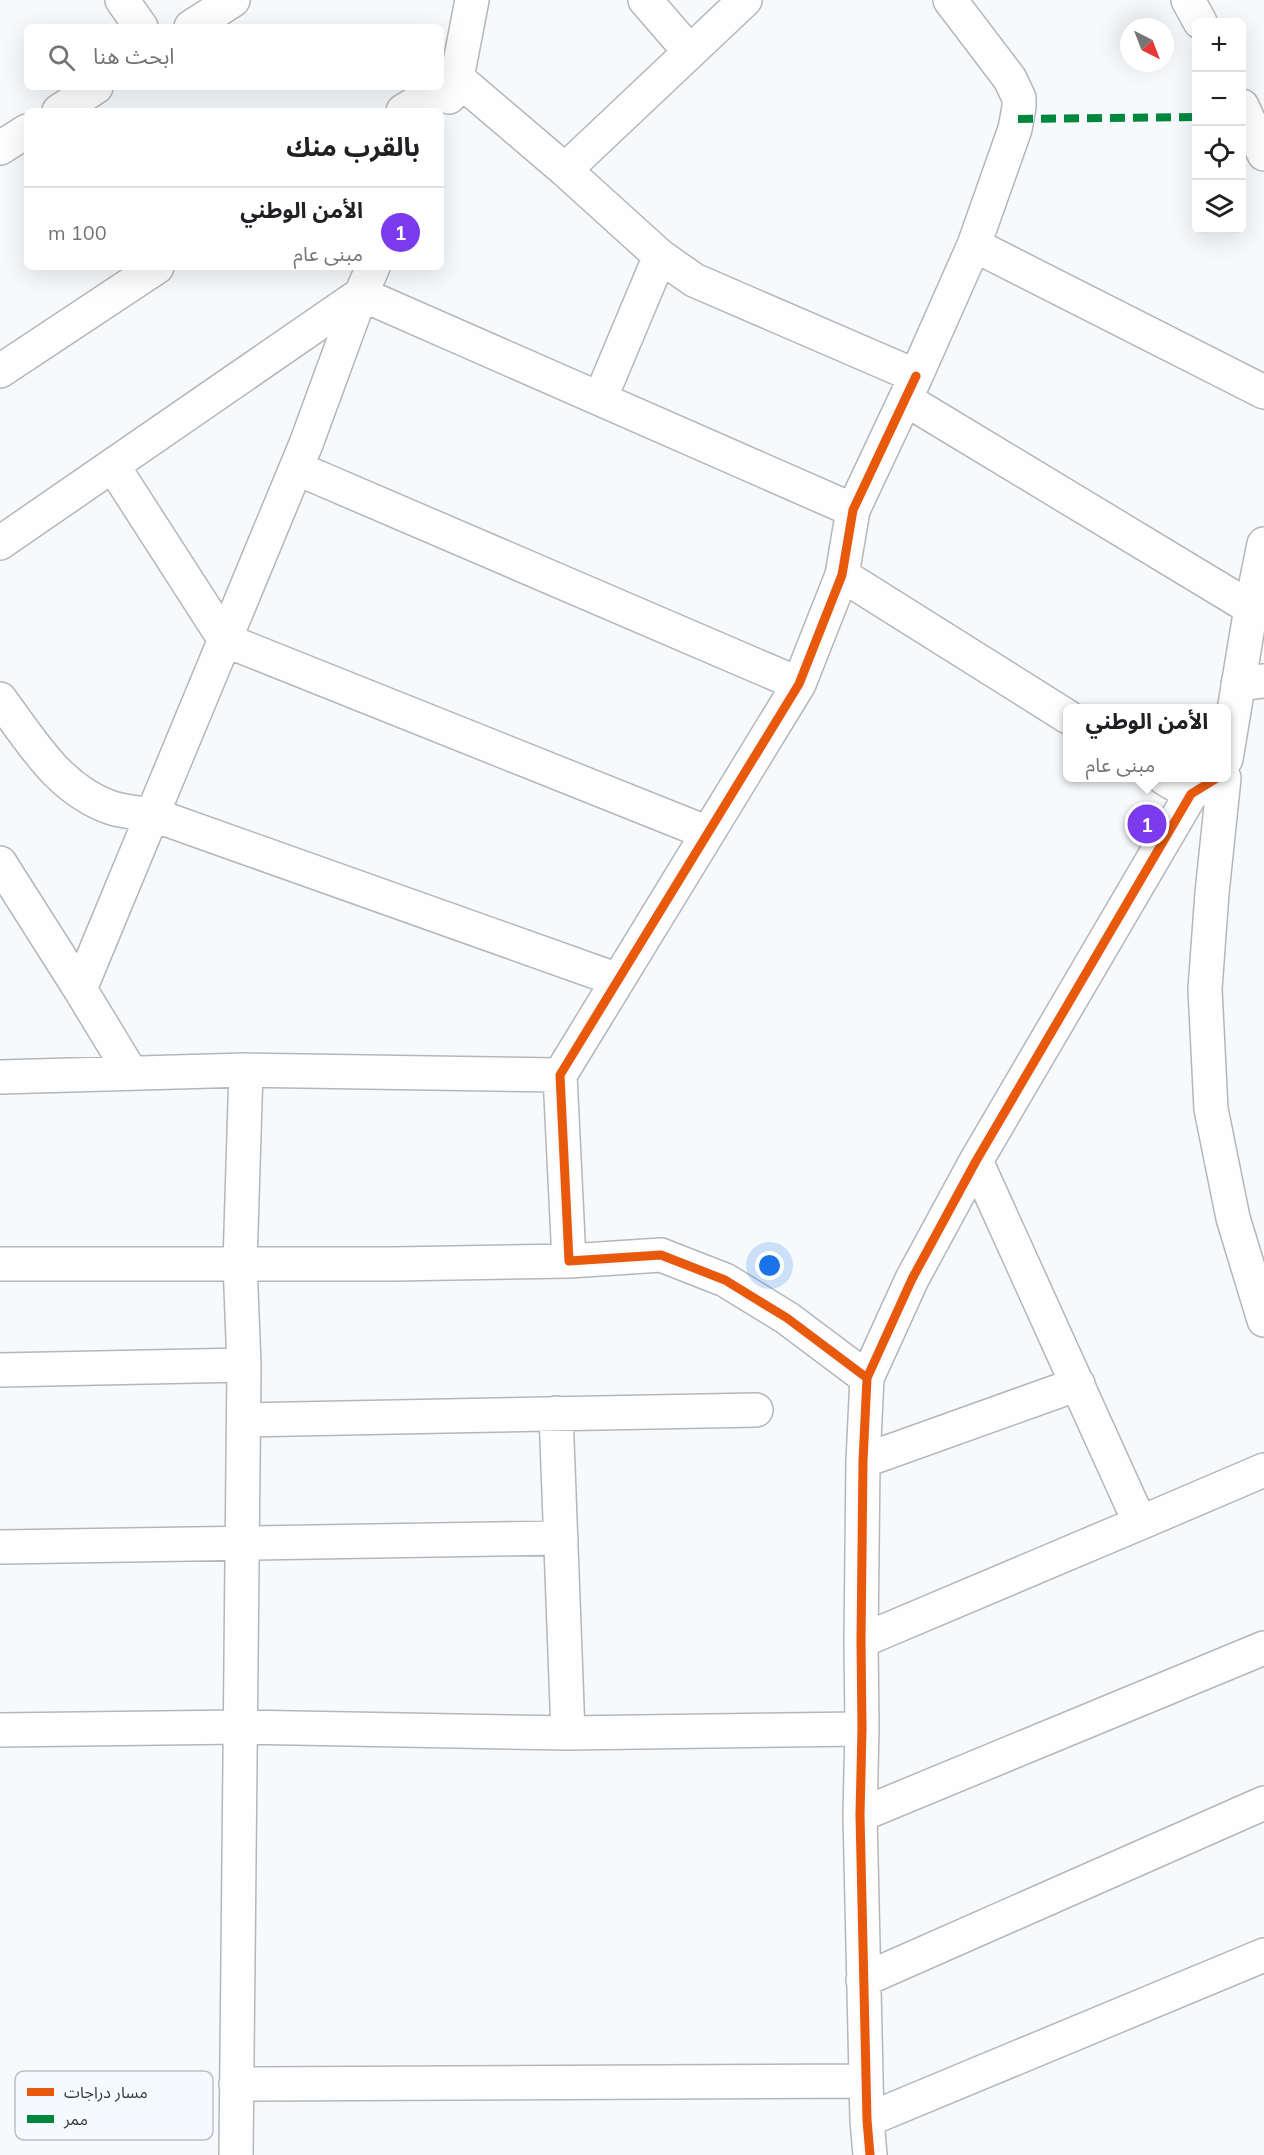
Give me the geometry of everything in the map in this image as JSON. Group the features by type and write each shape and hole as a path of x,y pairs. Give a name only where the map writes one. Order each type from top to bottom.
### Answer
{"street":[{"path":"122,0 139,24"},
{"path":"196,24 234,0"},
{"path":"444,108 457,78 472,0"},
{"path":"645,0 690,52"},
{"path":"565,170 746,0"},
{"path":"569,1261 567,1177 560,1075 799,684 842,575 853,510 974,245 1018,119 1019,98 1010,79 950,0"},
{"path":"1188,0 1198,18"},
{"path":"444,86 457,78"},
{"path":"457,78 565,170 660,256 694,280 910,388 1251,608"},
{"path":"64,108 91,90"},
{"path":"408,108 437,90"},
{"path":"1251,110 1264,154"},
{"path":"0,148 24,133"},
{"path":"974,245 1264,392"},
{"path":"600,399 660,256"},
{"path":"0,371 152,270"},
{"path":"367,281 600,399 853,510"},
{"path":"0,543 113,466 367,281"},
{"path":"81,989 296,468 367,281"},
{"path":"113,466 225,640 708,833"},
{"path":"296,468 799,684"},
{"path":"1231,746 1251,683 1251,608 1264,544"},
{"path":"842,575 1063,714"},
{"path":"0,699 50,765 68,784 85,796 114,809 154,816 618,980"},
{"path":"1223,782 1205,989 1211,1109 1233,1218 1264,1320"},
{"path":"870,2155 867,2120 860,1815 863,1461 867,1378 912,1279 976,1161 1191,783"},
{"path":"0,862 81,989 131,1073"},
{"path":"0,1077 246,1070 560,1075"},
{"path":"236,2155 244,1420 240,1263 246,1070"},
{"path":"976,1161 1140,1523"},
{"path":"0,1264 394,1264 569,1261 661,1255 725,1280 787,1318 867,1378"},
{"path":"0,1370 244,1365"},
{"path":"863,1461 1078,1384"},
{"path":"244,1420 756,1410"},
{"path":"556,1413 568,1733"},
{"path":"861,1641 1264,1470"},
{"path":"0,1547 561,1538"},
{"path":"860,1815 1264,1648"},
{"path":"0,1730 240,1726 568,1733 862,1729"},
{"path":"863,1980 1264,1803"},
{"path":"867,2120 1264,1955"},
{"path":"236,2084 866,2081"}],"marked path":[{"path":"1018,119 1192,117"}],"cycle path":[{"path":"867,1378 787,1318 725,1280 661,1255 569,1261 560,1075 799,684 842,575 853,510 916,376"},
{"path":"870,2155 867,2120 860,1815 863,1461 867,1378 912,1279 976,1161 1191,794 1210,782"}],"place":[{"name":"الأمن الوطني","path":"1147,824"}]}
